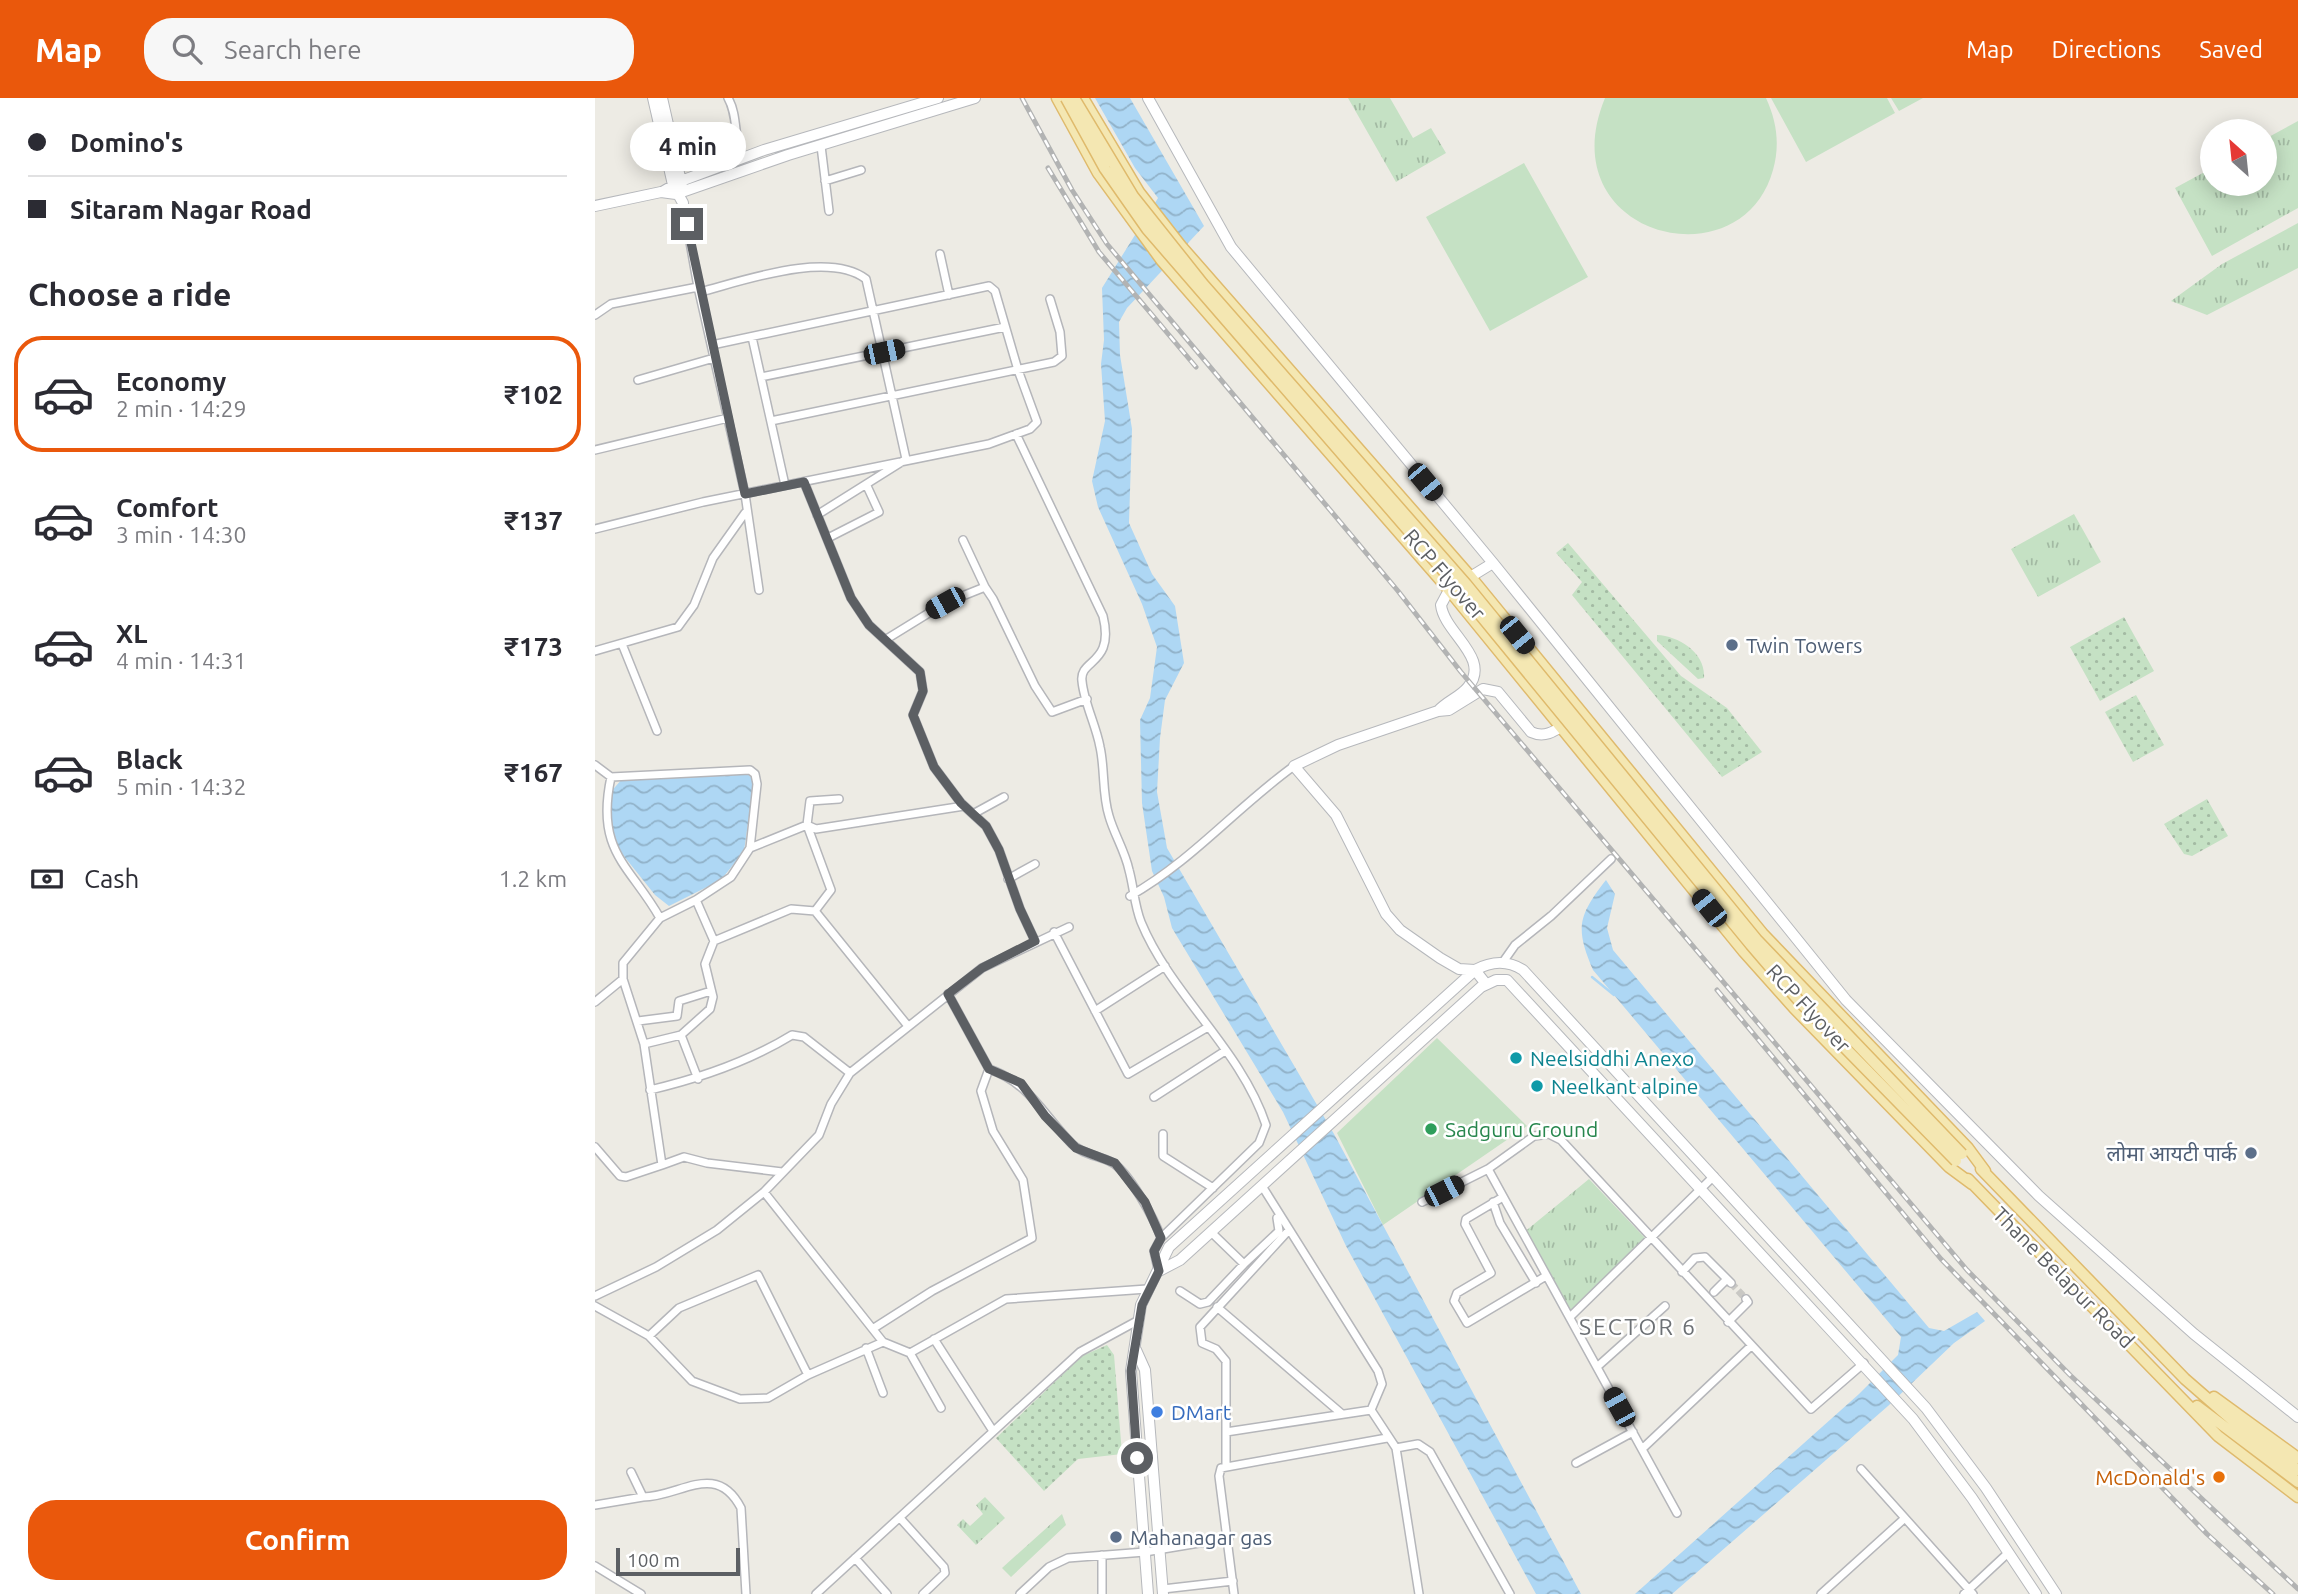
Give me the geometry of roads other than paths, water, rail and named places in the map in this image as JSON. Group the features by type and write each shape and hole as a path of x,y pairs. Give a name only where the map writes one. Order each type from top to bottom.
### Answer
{"main road":[{"path":"1057,98 1098,173 1148,243 1450,590 1744,951 1794,1008 1949,1167 1972,1184"},
{"name":"RCP Flyover","path":"1066,98 1126,201 1197,290 1459,589 1751,946 1800,1002 1959,1157"},
{"name":"RCP Flyover","path":"1074,98 1133,196 1182,259 1466,584 1757,940 1959,1157"},
{"path":"1083,98 1112,151 1170,232 1470,576 1763,934 1968,1148 1985,1171"},
{"name":"Thane Belapur Road","path":"1959,1157 1985,1171 2185,1379"},
{"name":"Thane Belapur Road","path":"1959,1157 1972,1184 2175,1390"},
{"path":"2185,1379 2228,1423 2298,1482"},
{"path":"2185,1379 2237,1411 2298,1458"},
{"path":"2175,1390 2298,1470"},
{"path":"2175,1390 2218,1436 2298,1497"}],"street":[{"path":"660,98 699,290 745,494 745,513 759,590"},
{"path":"728,98 733,111 735,139 742,158"},
{"path":"679,191 742,158 801,138 931,102 975,98"},
{"path":"1148,98 1231,247 1493,563 1846,1000 2039,1196 2194,1334 2298,1417"},
{"path":"596,204 679,191 821,146 931,102"},
{"path":"801,138 805,150"},
{"path":"821,146 829,211"},
{"path":"825,181 861,170"},
{"path":"940,254 949,295"},
{"path":"595,315 611,304 699,290 805,267 848,269 866,279 906,459"},
{"path":"595,529 785,485 989,444 1016,434 1037,422 1018,370 995,291 989,286 712,345"},
{"path":"771,421 1054,362 1062,356 1060,332 1050,299"},
{"path":"761,377 1005,327"},
{"path":"753,337 785,485"},
{"path":"638,380 714,358"},
{"path":"595,450 728,418"},
{"path":"1016,434 1103,616 1108,636 1104,650 1082,674 1101,748 1108,815 1129,869 1130,896 1165,966 1225,1051 1258,1105 1266,1125 1259,1143 1161,1238 1154,1251 1159,1271"},
{"path":"817,515 906,459"},
{"path":"804,482 851,598 869,625 920,672 923,691 913,715 934,767 964,806 986,826 999,850 1008,879 1035,941"},
{"path":"828,538 879,512 867,486"},
{"path":"595,651 678,627 694,605 713,558 745,513"},
{"path":"963,540 1052,712 1087,699"},
{"path":"1438,711 1469,686 1475,671 1475,662 1442,614 1441,605 1450,590 1493,563"},
{"path":"885,640 945,603 985,587"},
{"path":"622,644 657,731"},
{"path":"1130,896 1182,861 1268,785 1294,766 1338,745 1438,711 1449,710 1483,689 1498,692 1531,732 1547,734 1580,713"},
{"path":"595,765 611,778 750,771 755,774 757,784 750,848 731,877 696,900 660,918 623,963 624,979 644,1044 662,1165"},
{"path":"1294,766 1336,815 1386,914 1401,930 1459,969 1475,970 1503,962 1523,970 1926,1408 1966,1459 2056,1594"},
{"path":"599,834 602,794 611,778"},
{"path":"973,814 1005,797"},
{"path":"815,911 831,890 807,825 810,801 839,799"},
{"path":"750,848 807,825 815,829 964,806"},
{"path":"608,857 660,918"},
{"path":"1503,962 1515,945 1551,916 1611,859"},
{"path":"1008,879 1035,864"},
{"path":"644,1044 681,1035 710,1009 711,991 705,964 714,941 696,900"},
{"path":"714,941 791,909 815,911 908,1026"},
{"path":"597,1292 656,1267 688,1248 764,1192 820,1135 831,1104 850,1073 982,968 1069,927"},
{"path":"1054,932 1128,1073 1208,1027"},
{"path":"1095,1011 1165,966"},
{"path":"1475,970 1486,984"},
{"path":"1148,1594 1131,1371 1136,1349 1137,1321 1147,1289 1159,1271 1169,1247 1475,970"},
{"path":"595,1002 624,979"},
{"path":"1159,1271 1180,1260 1486,984 1502,980 1511,984 1913,1419 1945,1460 2036,1594"},
{"path":"638,1021 677,1016 679,1000 711,991"},
{"path":"948,994 989,1069 1021,1083 1045,1116 1076,1148 1115,1163 1145,1202 1161,1238"},
{"path":"681,1035 698,1079"},
{"path":"650,1090 698,1079 765,1052 793,1035 804,1037 850,1073"},
{"path":"1154,1097 1225,1051"},
{"path":"874,1328 932,1291 1031,1238 1023,1180 993,1131 981,1091 989,1069"},
{"path":"1163,1134 1163,1156 1213,1188"},
{"path":"1422,1202 1488,1169 1534,1136 1549,1134 1561,1140 1811,1409 1866,1366"},
{"path":"595,1147 620,1176 626,1177 684,1157 707,1163 782,1172"},
{"path":"1266,1160 1276,1173"},
{"path":"1488,1169 1677,1513"},
{"path":"1570,1317 1714,1176"},
{"path":"1262,1186 1378,1371 1382,1384 1371,1410"},
{"path":"764,1192 883,1342 910,1353 941,1408"},
{"path":"1503,1197 1470,1215 1465,1224 1491,1273 1457,1293 1454,1301 1467,1323 1546,1276"},
{"path":"1493,1202 1500,1223 1536,1283"},
{"path":"1180,1291 1200,1304 1208,1303 1279,1231 1279,1221 1272,1209"},
{"path":"1234,1594 1229,1538 1219,1476 1226,1466 1226,1361 1216,1349 1207,1348 1201,1337 1200,1327 1289,1230"},
{"path":"1211,1232 1244,1264"},
{"path":"1682,1272 1695,1258 1705,1256 1729,1281 1714,1292"},
{"path":"649,1336 679,1308 758,1275 808,1375"},
{"path":"910,1353 1006,1299 1147,1289"},
{"path":"1728,1322 1748,1302 1746,1298"},
{"path":"595,1306 649,1336 692,1381 740,1399 768,1398 808,1375 883,1342"},
{"path":"1597,1367 1665,1306"},
{"path":"1217,1307 1342,1414"},
{"path":"816,1594 1080,1352 1137,1321"},
{"path":"934,1339 993,1431"},
{"path":"1642,1449 1751,1346"},
{"path":"866,1348 883,1393"},
{"path":"1136,1349 1145,1370 1163,1592 1233,1581"},
{"path":"1226,1432 1371,1410"},
{"path":"1371,1410 1396,1448 1419,1594"},
{"path":"1576,1463 1633,1432"},
{"path":"1226,1466 1387,1438"},
{"path":"1396,1448 1418,1444 1430,1451 1510,1594"},
{"path":"1861,1469 1969,1592 2008,1553"},
{"path":"631,1472 643,1497"},
{"path":"595,1505 653,1497 699,1483 727,1489 741,1508 746,1594"},
{"path":"900,1518 944,1567 945,1573 923,1594"},
{"path":"1821,1594 1905,1518"},
{"path":"1020,1594 1058,1561 1145,1552 1159,1547 1229,1538"},
{"path":"1102,1555 1102,1594"},
{"path":"855,1558 887,1594"},
{"path":"595,1566 641,1594"}],"water":[{"path":"1095,98 1130,98 1204,226 1127,308 1119,322 1120,355 1132,429 1129,523 1152,574 1175,606 1184,663 1165,700 1160,738 1157,792 1167,848 1334,1134 1581,1594 1536,1594 1346,1246 1283,1112 1172,928 1164,897 1152,871 1142,803 1140,720 1150,698 1157,647 1142,604 1098,507 1092,481 1105,421 1101,364 1104,340 1102,288 1158,198 1135,168"},
{"path":"747,773 754,781 744,851 721,880 669,906 655,895 611,840 608,795 623,778"},
{"path":"1606,880 1615,894 1607,928 1613,950 1929,1328 1944,1331 1977,1312 1985,1321 1954,1343 1888,1406 1672,1594 1635,1594 1859,1394 1898,1355 1901,1337 1593,970 1583,943 1582,923 1590,903"}],"waterway":[{"path":"1592,977 1614,995"}],"tunnel":[{"path":"1731,1283 1746,1299"}],"railway":[{"path":"1022,98 1072,190 1107,244 1398,591 1461,672 1967,1270 2070,1375 2298,1589"},
{"path":"1048,168 1099,252 1196,367"},
{"path":"1717,990 1941,1259 2207,1534 2273,1594"}],"place":[{"name":"Twin Towers","path":"1732,645"},
{"name":"Neelsiddhi Anexo","path":"1516,1058"},
{"name":"Neelkant alpine","path":"1537,1086"},
{"name":"Sadguru Ground","path":"1431,1129"},
{"name":"लोमा आयटी पार्क","path":"2251,1153"},
{"name":"DMart","path":"1157,1412"},
{"name":"McDonald's","path":"2219,1477"},
{"name":"Mahanagar gas","path":"1116,1537"}],"district":[{"name":"SECTOR 6","path":"1638,1326"}]}
